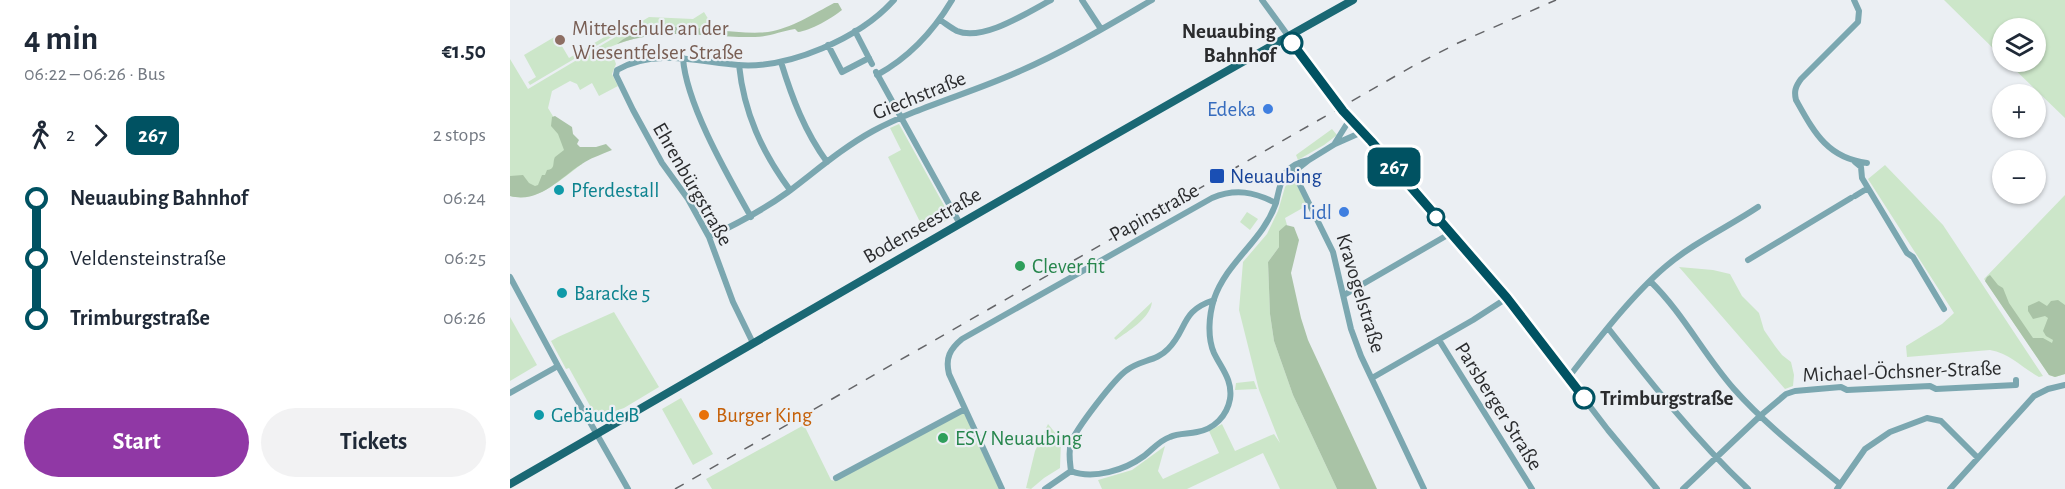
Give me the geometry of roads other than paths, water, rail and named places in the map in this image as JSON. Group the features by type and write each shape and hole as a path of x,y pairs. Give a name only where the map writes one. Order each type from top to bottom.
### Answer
{"main road":[{"name":"Bodenseestraße","path":"510,484 753,342 1353,0"}],"street":[{"path":"751,217 705,128 693,99 683,58 739,65 781,62 828,45 872,20 894,0"},
{"path":"952,0 940,20 918,47 893,66 876,74 960,224"},
{"path":"940,20 957,31 984,32 1051,0"},
{"path":"1082,0 1101,29"},
{"name":"Giechstraße","path":"709,237 751,217 849,145 900,117 1021,71 1067,49 1152,0"},
{"path":"1262,0 1350,119 1507,298 1608,430 1655,486 1647,489"},
{"path":"1854,0 1860,15 1858,22 1801,79 1794,93 1796,100 1820,140 1861,167 1862,178 1907,253 1913,256 1944,309"},
{"path":"828,45 842,72 870,61 855,30"},
{"name":"Ehrenbürgstraße","path":"683,58 665,58 634,64 618,70 616,75 662,163 688,200 709,237 733,302 753,342"},
{"path":"781,62 801,117 816,148 827,162"},
{"path":"739,65 742,95 749,119 766,154 790,190"},
{"path":"1335,144 1350,119"},
{"path":"1281,183 1309,160 1335,144 1362,132"},
{"path":"1071,471 1081,475 1091,475 1130,464 1169,437 1208,429 1221,419 1230,400 1231,388 1210,339 1210,320 1214,300 1223,278 1256,240 1272,216 1283,175 1303,161 1309,160"},
{"path":"1855,161 1867,163"},
{"name":"Kravogelstraße","path":"1294,173 1334,252 1351,328 1361,356 1424,489"},
{"path":"1748,260 1868,188"},
{"name":"Papinstraße","path":"1002,489 947,367 949,352 962,339 1212,198 1231,193 1259,194 1276,203"},
{"path":"1568,378 1608,328 1666,266 1758,207"},
{"path":"1344,295 1451,233"},
{"path":"510,277 628,489"},
{"path":"1650,281 1684,320 1715,366 1760,416 1839,487 1865,449 1890,432 1927,418 1941,421 1978,458"},
{"path":"1372,378 1507,298"},
{"path":"1071,471 1070,446 1077,429 1118,378 1134,366 1163,354 1170,348 1191,312 1206,302 1214,300"},
{"path":"1608,328 1716,459 1748,489"},
{"name":"Parsberger Straße","path":"1439,340 1532,489"},
{"path":"510,393 558,366"},
{"name":"Michael-Öchsner-Straße","path":"1760,416 1786,394 1803,389 1841,387 1847,390 1930,386 1936,389 2016,384 2016,380"},
{"path":"1950,489 2034,396 2048,389 2065,385"},
{"path":"836,478 964,409"},
{"path":"1683,489 1760,416"},
{"path":"1045,489 1071,471"}],"railway":[{"path":"675,489 1413,66 1458,43 1556,0"}],"place":[{"name":"Mittelschule an der Wiesentfelser Straße","path":"560,40"},
{"name":"Neuaubing Bahnhof","path":"1292,43"},
{"name":"Edeka","path":"1268,109"},
{"name":"Neuaubing","path":"1217,176"},
{"name":"Pferdestall","path":"559,190"},
{"name":"Lidl","path":"1344,212"},
{"name":"Clever fit","path":"1020,266"},
{"name":"Baracke 5","path":"562,293"},
{"name":"Trimburgstraße","path":"1584,398"},
{"name":"Gebäude B","path":"539,415"},
{"name":"Burger King","path":"704,415"},
{"name":"ESV Neuaubing","path":"943,438"}]}
